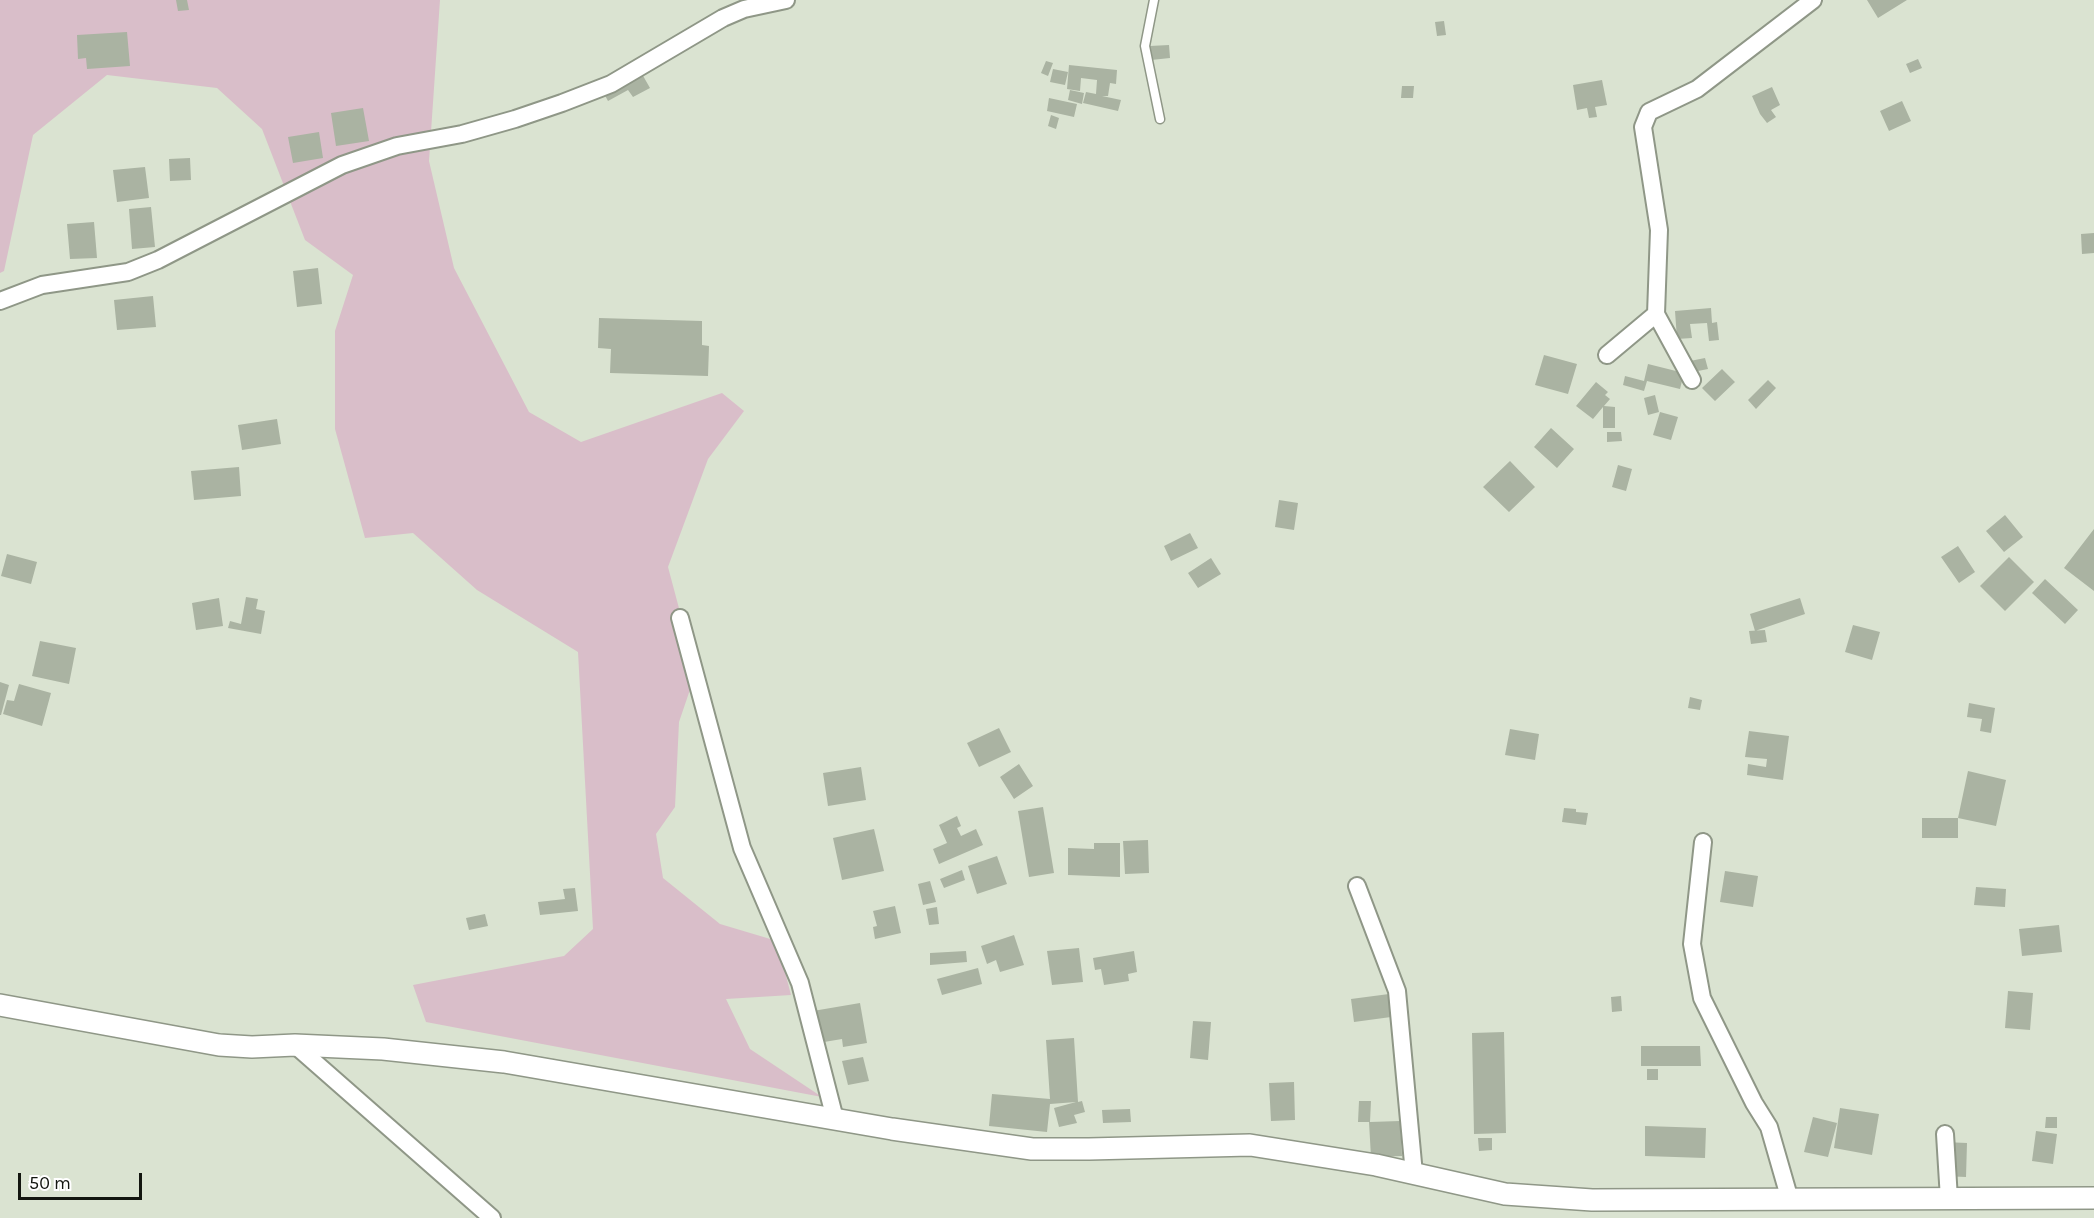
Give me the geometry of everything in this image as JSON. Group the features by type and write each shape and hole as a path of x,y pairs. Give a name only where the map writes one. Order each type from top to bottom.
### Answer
{"street":[{"path":"0,301 42,285 128,272 158,260 342,165 397,146 462,134 562,103 611,84 723,18 744,9 786,0"},
{"path":"1692,380 1656,314 1659,231 1643,127 1649,112 1697,89 1813,0"},
{"path":"1607,355 1656,314"},
{"path":"680,618 742,848 800,983 835,1119"},
{"path":"1703,842 1692,944 1702,998 1754,1103 1769,1126 1790,1200"},
{"path":"1357,886 1397,991 1414,1174"},
{"path":"0,1005 219,1045 252,1047 295,1045 383,1050 504,1062 835,1119 1032,1149 1250,1145 1376,1165 1505,1194 1592,1200 2094,1197"},
{"path":"295,1045 492,1218"},
{"path":"1945,1134 1949,1198"}],"lane":[{"path":"1154,0 1144,46 1160,119"}],"shaded area":[{"path":"0,0 440,0 429,161 454,268 529,412 581,442 722,393 744,411 708,459 668,567 696,672 679,722 675,807 656,834 663,878 720,924 777,941 791,995 726,999 750,1049 822,1097 426,1022 413,985 564,956 593,929 578,652 477,590 413,533 365,538 335,429 335,331 353,275 305,240 262,129 217,88 107,75 33,135 4,271 0,273"}],"building":[{"path":"176,0 187,0 189,10 178,11"},
{"path":"1867,0 1907,0 1878,18"},
{"path":"1444,21 1446,35 1437,36 1435,22"},
{"path":"127,32 130,66 87,69 86,58 78,59 77,35"},
{"path":"1169,45 1170,58 1151,60 1150,46"},
{"path":"1918,59 1922,68 1910,73 1906,64"},
{"path":"1046,61 1053,63 1048,76 1041,73"},
{"path":"1069,65 1117,70 1116,84 1110,83 1108,96 1102,96 1121,100 1118,111 1083,103 1086,92 1096,94 1097,80 1081,78 1080,91 1067,89"},
{"path":"638,67 650,88 633,97 628,90 608,101 601,88"},
{"path":"1053,69 1068,72 1065,85 1050,82"},
{"path":"1602,80 1607,105 1595,107 1597,117 1589,118 1587,108 1577,110 1573,85"},
{"path":"1402,86 1414,86 1413,98 1401,98"},
{"path":"1772,87 1780,105 1771,110 1776,117 1767,123 1752,96"},
{"path":"1070,90 1084,93 1082,104 1068,100"},
{"path":"1049,98 1077,104 1074,117 1047,111"},
{"path":"1902,101 1911,121 1889,131 1880,111"},
{"path":"363,108 369,141 336,146 331,113"},
{"path":"1051,115 1059,118 1056,129 1048,126"},
{"path":"319,132 323,158 293,163 288,137"},
{"path":"190,158 191,180 170,181 169,159"},
{"path":"145,167 149,198 117,202 113,170"},
{"path":"151,207 155,247 132,249 129,209"},
{"path":"94,222 97,258 70,259 67,224"},
{"path":"2094,233 2094,253 2082,254 2081,234"},
{"path":"318,268 322,304 297,307 293,271"},
{"path":"153,296 156,327 117,330 114,300"},
{"path":"1711,308 1712,323 1717,322 1719,340 1709,341 1707,323 1690,324 1692,338 1677,339 1675,311"},
{"path":"599,318 702,321 702,345 709,346 708,376 610,373 611,349 598,348"},
{"path":"1544,355 1577,364 1568,394 1535,385"},
{"path":"1705,358 1708,369 1693,372 1690,361"},
{"path":"1648,364 1684,373 1680,389 1647,381 1644,391 1623,385 1625,376 1644,381"},
{"path":"1722,369 1735,382 1715,401 1702,388"},
{"path":"1768,380 1776,388 1756,409 1748,400"},
{"path":"1596,382 1608,392 1605,395 1610,399 1604,406 1615,407 1615,428 1603,428 1603,407 1593,419 1576,406"},
{"path":"1655,395 1659,412 1648,415 1644,398"},
{"path":"1660,412 1678,417 1671,440 1653,435"},
{"path":"277,419 281,444 242,450 238,425"},
{"path":"1551,428 1574,449 1557,468 1534,447"},
{"path":"1607,432 1621,432 1622,441 1607,442"},
{"path":"1510,461 1535,487 1509,512 1483,487"},
{"path":"1618,465 1632,469 1626,491 1612,487"},
{"path":"239,467 241,496 194,500 191,471"},
{"path":"1279,500 1298,503 1294,530 1275,527"},
{"path":"2005,515 2023,537 2004,552 1986,531"},
{"path":"2094,529 2094,591 2064,568"},
{"path":"1190,533 1198,548 1171,561 1164,546"},
{"path":"1958,546 1975,572 1959,583 1941,557"},
{"path":"7,554 37,562 31,584 1,576"},
{"path":"2009,557 2034,582 2005,611 1980,586"},
{"path":"1211,558 1221,574 1198,588 1188,573"},
{"path":"2045,579 2078,610 2065,624 2032,593"},
{"path":"246,597 258,599 256,609 265,611 261,634 228,628 230,621 241,624"},
{"path":"219,598 223,626 196,630 192,603"},
{"path":"1800,598 1805,614 1755,631 1750,614"},
{"path":"1853,625 1880,632 1872,660 1845,652"},
{"path":"1765,630 1767,642 1751,644 1749,631"},
{"path":"40,641 76,648 69,684 32,676"},
{"path":"0,682 9,685 1,715 0,715"},
{"path":"19,684 51,693 42,726 3,714 7,700 14,701"},
{"path":"1690,697 1702,700 1700,710 1688,708"},
{"path":"1969,703 1995,708 1991,733 1980,731 1982,719 1967,717"},
{"path":"999,728 1011,752 979,767 967,743"},
{"path":"1510,729 1539,734 1535,760 1505,755"},
{"path":"1749,731 1789,736 1783,780 1747,775 1748,764 1766,767 1767,759 1745,757"},
{"path":"1019,764 1033,786 1014,799 1000,777"},
{"path":"861,767 866,800 828,806 823,773"},
{"path":"1968,771 2006,780 1996,826 1958,818"},
{"path":"1043,807 1054,873 1029,877 1018,811"},
{"path":"1564,808 1588,813 1586,825 1562,822"},
{"path":"957,816 961,826 957,828 961,836 976,829 983,845 939,864 933,849 947,843 939,825"},
{"path":"1922,818 1958,818 1958,838 1922,838"},
{"path":"874,829 884,871 842,880 833,838"},
{"path":"1148,840 1149,873 1125,874 1123,841"},
{"path":"1094,843 1120,843 1120,877 1068,875 1068,848 1094,849"},
{"path":"997,856 1007,884 977,894 968,866"},
{"path":"962,870 965,880 944,888 940,879"},
{"path":"1725,871 1758,876 1753,907 1720,902"},
{"path":"930,881 936,902 923,905 918,884"},
{"path":"1976,887 2006,889 2005,907 1974,905"},
{"path":"575,888 578,911 540,915 538,902 565,899 563,889"},
{"path":"895,906 901,933 875,939 873,927 877,926 873,911"},
{"path":"937,907 939,924 929,925 926,909"},
{"path":"485,914 488,926 469,930 466,918"},
{"path":"2059,925 2062,952 2022,956 2019,929"},
{"path":"1014,935 1024,965 1000,972 996,960 987,964 981,946"},
{"path":"1079,948 1083,982 1052,985 1047,951"},
{"path":"966,951 967,962 930,965 930,953"},
{"path":"1134,951 1137,972 1128,974 1129,981 1104,985 1101,969 1095,970 1093,958"},
{"path":"978,968 982,984 942,995 937,979"},
{"path":"2008,991 2033,993 2030,1030 2005,1028"},
{"path":"1389,994 1391,1017 1354,1022 1351,999"},
{"path":"1621,996 1622,1011 1612,1012 1611,997"},
{"path":"860,1003 867,1043 843,1047 842,1039 818,1043 813,1011"},
{"path":"1193,1021 1211,1022 1208,1060 1190,1058"},
{"path":"1504,1032 1506,1133 1474,1134 1472,1033"},
{"path":"1074,1038 1078,1102 1082,1101 1085,1112 1074,1115 1077,1123 1059,1127 1054,1108 1076,1102 1050,1104 1047,1132 989,1126 992,1094 1050,1099 1046,1040"},
{"path":"1641,1046 1700,1046 1701,1066 1641,1066"},
{"path":"863,1057 869,1081 848,1085 842,1061"},
{"path":"1647,1069 1658,1069 1658,1080 1647,1080"},
{"path":"1294,1082 1295,1120 1271,1121 1269,1083"},
{"path":"1359,1101 1371,1101 1370,1122 1400,1121 1402,1156 1371,1157 1369,1122 1358,1122"},
{"path":"1840,1108 1879,1114 1872,1155 1834,1148"},
{"path":"1130,1109 1131,1122 1103,1123 1102,1110"},
{"path":"1813,1117 1837,1123 1828,1157 1804,1152"},
{"path":"2046,1117 2057,1117 2057,1128 2045,1128"},
{"path":"1645,1126 1706,1128 1705,1158 1645,1156"},
{"path":"2036,1131 2057,1134 2053,1164 2032,1161"},
{"path":"1478,1138 1492,1138 1492,1150 1479,1151"},
{"path":"1944,1142 1967,1143 1966,1177 1943,1176"}]}
